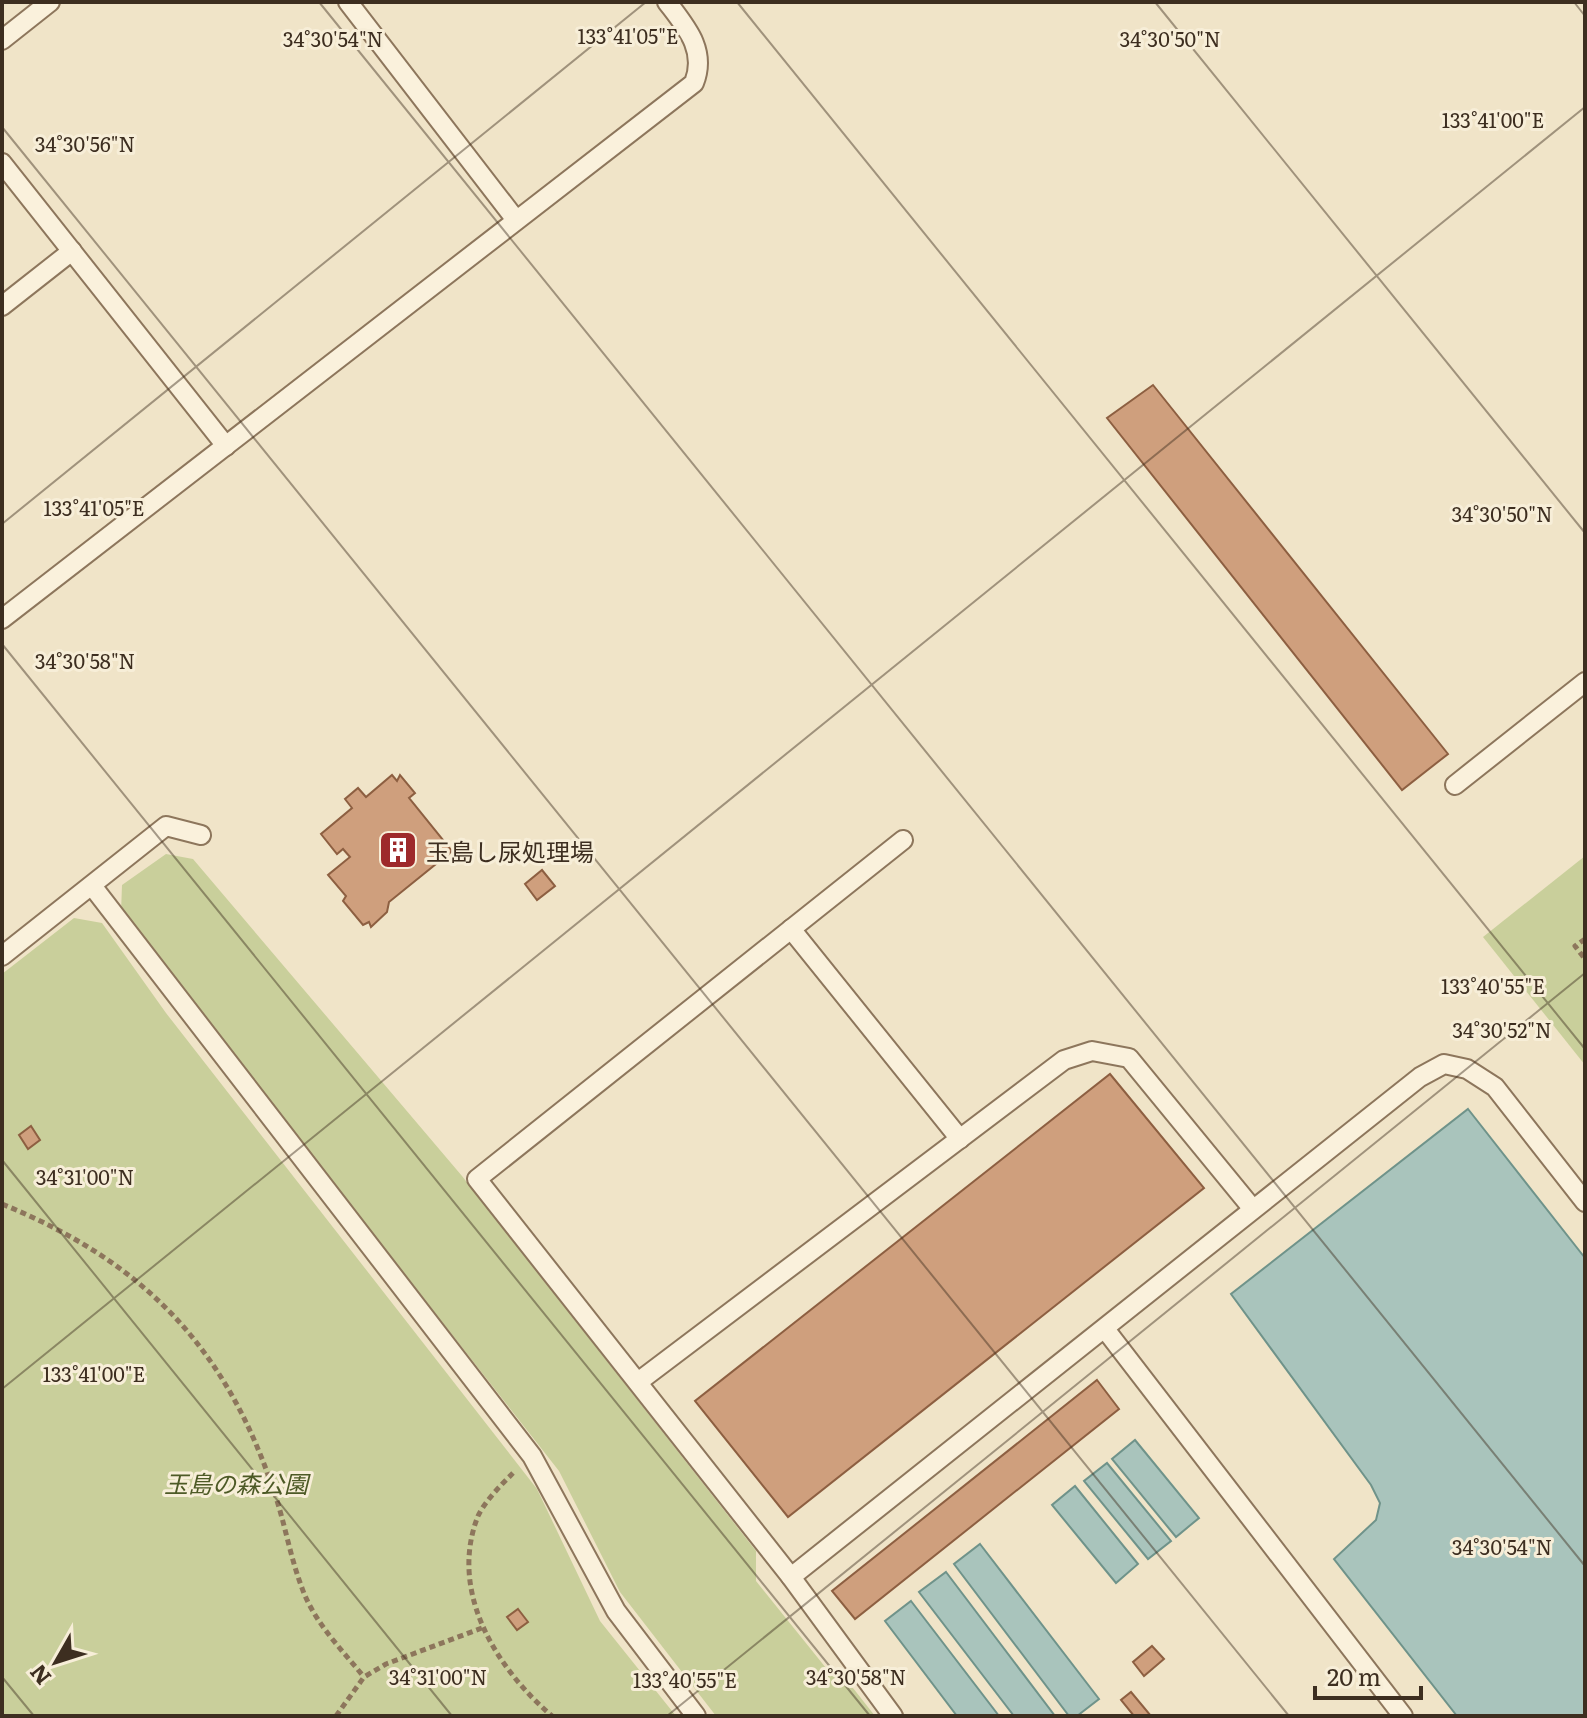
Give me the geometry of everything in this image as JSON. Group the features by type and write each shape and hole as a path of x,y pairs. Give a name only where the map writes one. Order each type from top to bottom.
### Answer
{"lane":[{"path":"2,40 50,2"},
{"path":"348,2 516,220"},
{"path":"2,619 694,83 699,70 692,35 667,2"},
{"path":"2,163 226,446"},
{"path":"2,306 72,251"},
{"path":"1455,785 1585,682"},
{"path":"2,956 93,887 166,826 201,835"},
{"path":"893,1716 791,1577 477,1179 903,840"},
{"path":"93,887 532,1456 616,1611 696,1716"},
{"path":"791,929 960,1139"},
{"path":"638,1382 1064,1060 1092,1051 1129,1058 1252,1208"},
{"path":"791,1577 1105,1329 1252,1208 1420,1077 1444,1064 1467,1069 1495,1087 1585,1202"},
{"path":"1105,1329 1403,1716"}],"path":[{"path":"1585,939 1575,946 1585,959"},
{"path":"2,1204 79,1240 159,1297 223,1379 240,1406 272,1483 302,1589 313,1613 364,1677"},
{"path":"532,1456 500,1487 479,1515 471,1549 473,1592 482,1628 498,1661 552,1716"},
{"path":"336,1716 364,1677 410,1653 482,1628"}],"green space":[{"path":"166,854 193,859 462,1176 756,1551 756,1581 826,1668 838,1669 875,1716 716,1716 620,1592 559,1471 121,913 122,885"},
{"path":"1585,856 1585,1065 1483,937"},
{"name":"玉島の森公園","path":"74,918 102,923 166,1013 537,1489 600,1621 676,1716 2,1716 2,974"}],"water":[{"path":"1468,1109 1585,1258 1585,1716 1457,1716 1334,1559 1376,1520 1380,1503 1371,1485 1231,1294"},
{"path":"1135,1440 1199,1518 1176,1537 1112,1459"},
{"path":"1107,1463 1171,1541 1148,1559 1084,1481"},
{"path":"1075,1486 1138,1564 1116,1583 1052,1505"},
{"path":"980,1544 1099,1699 1077,1716 1069,1716 954,1564"},
{"path":"946,1572 1055,1716 1014,1716 919,1592"},
{"path":"911,1601 999,1716 957,1716 885,1621"}],"building":[{"path":"1153,385 1448,754 1402,790 1107,418"},
{"name":"玉島し尿処理場","path":"392,775 397,781 400,775 415,793 409,798 452,851 389,902 387,912 371,927 369,922 363,925 343,901 346,896 328,875 350,857 343,849 337,854 321,834 352,808 345,799 358,788 366,797"},
{"path":"542,870 555,886 537,900 525,884"},
{"path":"1110,1074 1204,1188 788,1517 695,1401"},
{"path":"31,1126 40,1140 28,1149 19,1135"},
{"path":"1097,1380 1119,1409 855,1619 832,1591"},
{"path":"518,1609 528,1622 517,1630 507,1617"},
{"path":"1152,1646 1164,1659 1144,1676 1133,1662"},
{"path":"1131,1692 1151,1716 1134,1716 1121,1700"}],"place":[{"name":"玉島し尿処理場","path":"398,850"}]}
